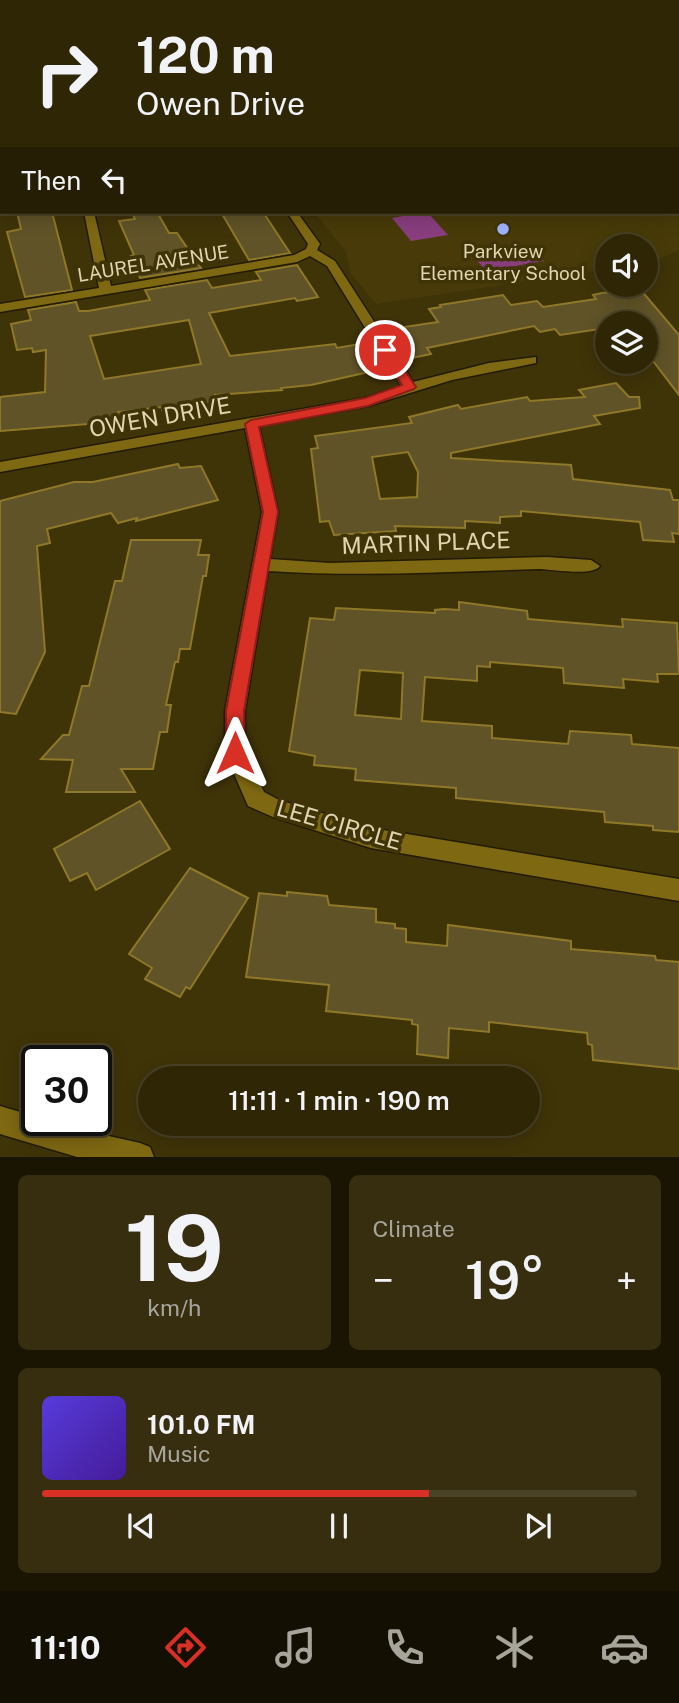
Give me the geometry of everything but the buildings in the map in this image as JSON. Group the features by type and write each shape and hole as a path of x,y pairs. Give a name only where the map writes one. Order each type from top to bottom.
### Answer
{"street":[{"path":"89,214 106,290"},
{"path":"293,214 310,237 313,244 311,251 331,264 409,387"},
{"name":"LAUREL AVENUE","path":"0,308 297,258 311,251"},
{"name":"OWEN DRIVE","path":"0,467 368,402 409,387 484,367 531,360"},
{"name":"LEE CIRCLE","path":"251,424 270,512 235,711 235,753 256,799 273,808 371,838 679,890"},
{"name":"MARTIN PLACE","path":"262,565 330,569 547,563 591,566"},
{"path":"0,1119 76,1143 140,1157"}],"shaded area":[{"name":"Parkview Elementary School","path":"316,214 678,214 679,250 658,259 658,234 595,234 595,271 376,304 351,274 346,252"},
{"path":"429,214 448,235 411,241 392,218"},
{"path":"530,247 544,261 487,271 473,257"}],"place":[{"name":"Parkview Elementary School","path":"503,229"}],"route":[{"path":"235,753 235,711 270,512 251,424 368,402 409,387 385,350"}]}
